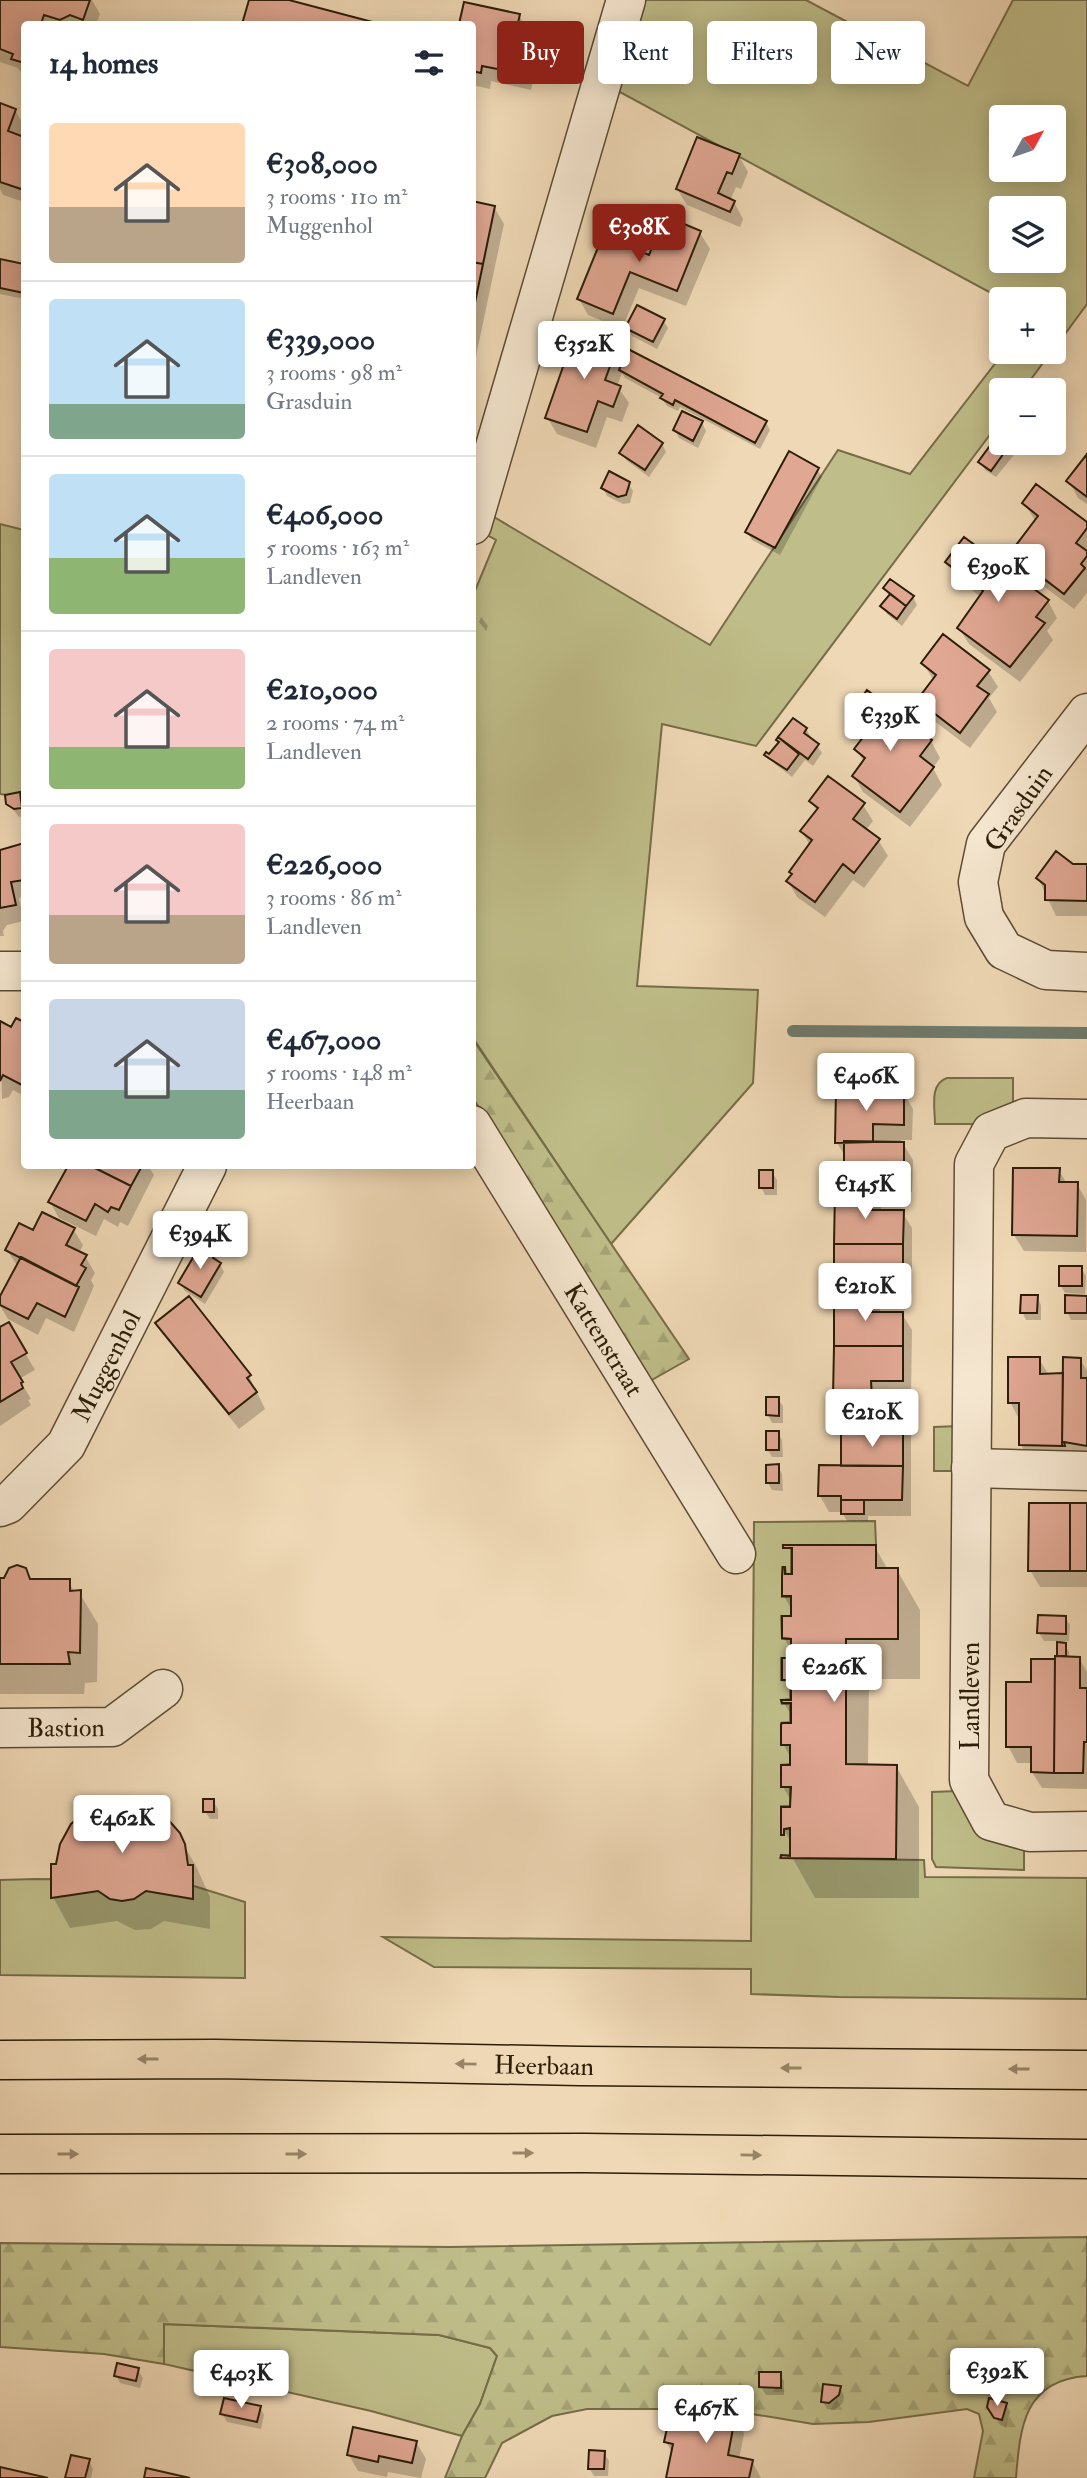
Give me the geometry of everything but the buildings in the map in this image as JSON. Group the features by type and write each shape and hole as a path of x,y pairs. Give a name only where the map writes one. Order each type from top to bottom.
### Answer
{"main road":[{"name":"Heerbaan","path":"0,2060 216,2059 580,2066 1087,2070"},
{"path":"0,2154 584,2153 1087,2159"}],"street":[{"path":"476,511 626,0"},
{"name":"Grasduin","path":"1087,713 986,844 978,882 984,917 1004,950 1046,970 1087,972"},
{"path":"0,971 21,971"},
{"name":"Landleven","path":"1087,1119 1026,1118 991,1132 974,1164 969,1780 991,1821 1030,1832 1087,1831"},
{"name":"Kattenstraat","path":"476,1132 736,1554"},
{"name":"Muggenhol","path":"0,1507 8,1504 66,1445 205,1169"},
{"path":"971,1468 1087,1471"},
{"name":"Bastion","path":"0,1728 112,1727 163,1689"}],"green space":[{"path":"640,0 806,0 846,21 831,21 831,84 925,84 925,63 968,86 1013,0 1087,0 1087,304 1066,333 1066,287 989,287 989,292 618,91 620,84 693,84 693,21 635,21"},
{"path":"995,364 1042,364 1032,378 989,378 989,436 756,746 662,724 637,986 758,990 753,1083 611,1244 476,1042 476,588 496,540 487,535 494,517 710,645 838,450 910,474"},
{"path":"0,524 21,529 21,797 0,794"},
{"path":"476,1044 689,1359 650,1381 476,1103"},
{"path":"947,1078 1013,1078 1013,1106 978,1124 935,1124 935,1091 941,1081"},
{"path":"959,1426 959,1471 934,1471 934,1427"},
{"path":"875,1521 876,1545 783,1545 783,1548 791,1548 791,1574 786,1574 785,1567 782,1567 782,1597 791,1597 791,1616 781,1616 782,1639 791,1639 791,1658 781,1658 781,1680 790,1681 790,1699 781,1700 782,1704 790,1704 790,1722 781,1723 781,1745 790,1745 790,1764 781,1765 781,1787 790,1787 790,1806 781,1806 781,1835 784,1835 784,1829 790,1829 790,1855 781,1855 780,1858 924,1860 925,1877 1087,1878 1087,1999 751,1994 751,1969 434,1967 383,1937 751,1941 754,1522"},
{"path":"957,1791 963,1810 971,1821 1024,1844 1024,1870 936,1867 932,1859 932,1792"},
{"path":"0,1880 175,1880 245,1902 245,1978 0,1975"},
{"path":"1087,2237 1087,2376 1066,2379 1050,2386 1029,2409 1020,2441 1016,2478 974,2478 983,2431 979,2414 967,2409 869,2422 813,2424 722,2409 587,2409 552,2416 502,2443 485,2478 445,2478 462,2436 480,2404 497,2356 490,2348 439,2335 164,2324 164,2364 104,2354 0,2347 0,2243 450,2247"},
{"path":"163,2324 439,2335 490,2348 497,2356 480,2404 462,2436 371,2411 164,2364"}],"waterway":[{"path":"793,1031 1087,1033"}]}
